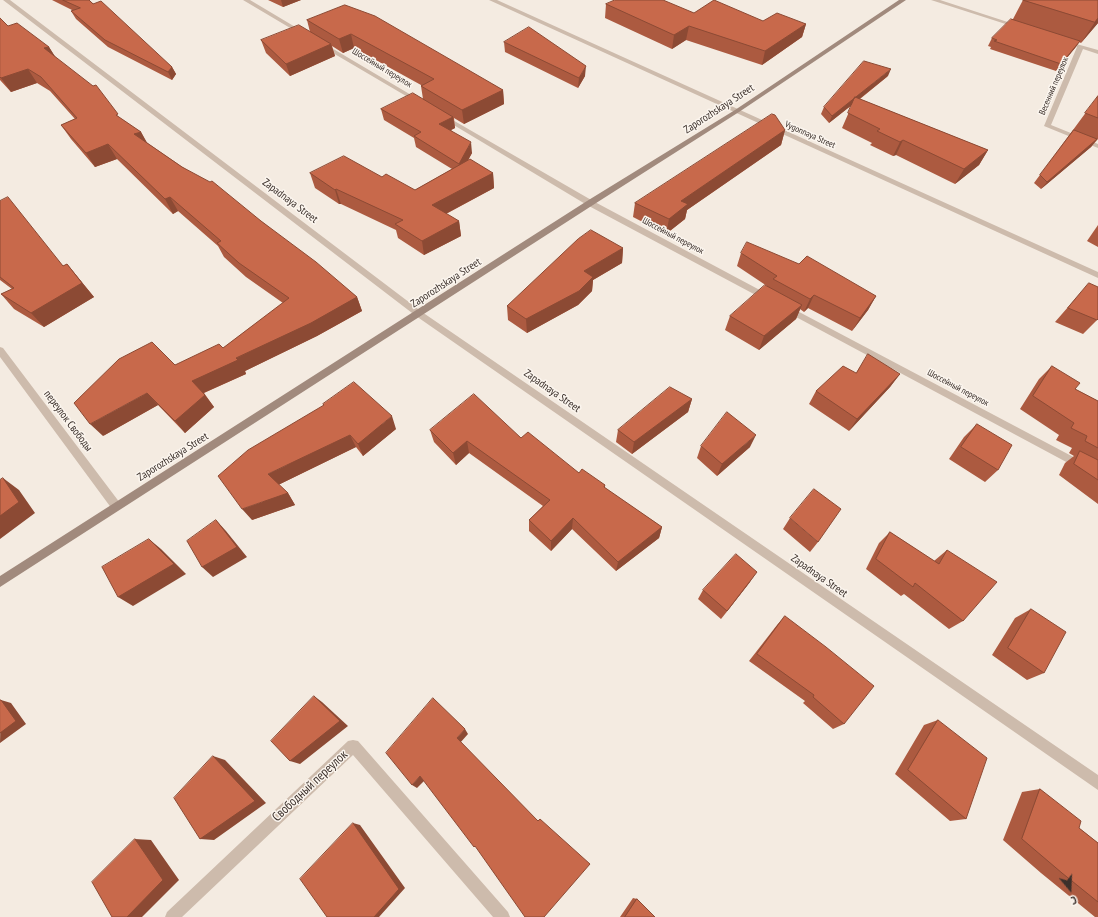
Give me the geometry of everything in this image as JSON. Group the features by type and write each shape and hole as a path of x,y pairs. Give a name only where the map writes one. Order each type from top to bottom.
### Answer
{"street":[{"name":"Zapadnaya Street","path":"6,0 419,314 1098,783"},
{"name":"Шоссейный переулок","path":"246,0 425,105"},
{"name":"Vygonnaya Street","path":"492,0 1098,275"},
{"name":"Zaporozhskaya Street","path":"0,582 116,506 419,314 590,203 737,111 903,0"},
{"path":"934,0 1030,30"},
{"path":"1059,40 1098,52"},
{"name":"Весенний переулок","path":"1081,46 1047,126 1098,146"},
{"name":"Шоссейный переулок","path":"438,113 590,203 1098,475"},
{"name":"переулок Свободы","path":"0,350 116,506"},
{"name":"Свободный переулок","path":"172,917 353,746 503,917"}],"building":[{"path":"63,0 89,0 93,4 101,1 172,67 168,72 105,40 71,11 80,8"},
{"path":"615,0 663,0 694,13 714,0 763,21 777,13 806,24 765,51 689,26 674,35 606,4"},
{"path":"1023,0 1098,0 1098,18 1095,22"},
{"path":"345,5 375,16 503,90 462,110 421,86 434,79 351,34 339,39 307,20"},
{"path":"0,18 8,26 17,23 49,47 44,48 93,86 96,85 118,114 116,115 141,132 134,134 182,167 210,182 212,181 261,221 316,262 357,297 311,323 236,358 238,360 192,381 205,395 175,421 147,393 90,424 74,403 119,359 152,342 175,365 219,344 223,348 289,298 239,263 217,243 221,241 170,197 165,199 108,144 86,153 61,125 77,118 41,77 28,69 1,78"},
{"path":"1011,19 1080,41 1061,64 994,41 997,40 992,38"},
{"path":"299,25 331,44 286,64 261,40"},
{"path":"529,27 586,66 579,78 504,42"},
{"path":"864,61 891,69 832,116 824,107"},
{"path":"413,93 453,117 439,124 471,142 459,164 414,136 421,132 381,109"},
{"path":"1098,96 1098,118 1085,113"},
{"path":"855,97 988,150 964,169 903,140 900,142 877,131 880,129 848,113"},
{"path":"772,114 775,115 785,130 681,201 688,204 669,219 635,203"},
{"path":"1074,130 1097,139 1047,182 1040,175"},
{"path":"344,156 382,177 386,174 415,190 470,159 493,173 432,205 459,221 422,241 395,224 403,220 336,189 335,190 310,173"},
{"path":"8,197 63,266 67,264 82,283 31,313 1,294 14,288 0,277 0,201"},
{"path":"591,230 623,248 584,271 593,277 579,291 526,319 507,306 578,239"},
{"path":"747,242 799,264 807,256 876,296 860,318 814,295 810,299 773,279 777,276 741,253"},
{"path":"1089,283 1098,287 1097,320 1068,308"},
{"path":"765,285 802,305 764,336 730,316"},
{"path":"868,354 900,374 857,419 816,391 843,366 856,373"},
{"path":"1052,366 1080,383 1075,389 1098,401 1098,448 1085,441 1087,436 1071,428 1074,423 1033,396"},
{"path":"354,382 392,416 358,444 350,435 268,474 288,493 242,509 218,476 248,450 324,405 323,404"},
{"path":"670,387 692,399 634,442 618,430"},
{"path":"474,394 521,438 528,432 579,473 582,469 605,485 604,487 662,527 618,562 573,518 551,541 529,520 550,500 467,441 453,453 430,430"},
{"path":"727,412 756,435 722,464 701,446"},
{"path":"977,424 1012,445 998,470 961,447"},
{"path":"1080,451 1098,460 1098,480 1074,464"},
{"path":"3,478 19,502 0,516 0,480"},
{"path":"814,489 841,509 818,542 790,518"},
{"path":"216,520 237,547 202,567 187,541"},
{"path":"890,532 939,564 947,550 997,582 963,621 915,583 913,587 876,559"},
{"path":"149,539 174,564 118,597 102,567"},
{"path":"736,554 757,572 727,611 703,590"},
{"path":"1031,609 1066,632 1044,673 1008,648"},
{"path":"785,616 874,686 844,724 813,697 814,695 757,654"},
{"path":"314,696 340,721 290,761 271,741"},
{"path":"433,698 465,729 457,738 538,821 540,819 590,864 544,917 525,917 475,846 474,847 420,776 412,785 386,753"},
{"path":"0,700 16,721 0,733"},
{"path":"938,720 987,758 966,819 908,770"},
{"path":"213,756 255,801 200,839 174,798"},
{"path":"1040,789 1081,821 1079,828 1098,843 1098,902 1022,839"},
{"path":"353,823 399,889 374,917 327,917 300,879"},
{"path":"135,839 163,880 127,917 112,917 92,882"},
{"path":"637,899 655,917 625,917"}]}
